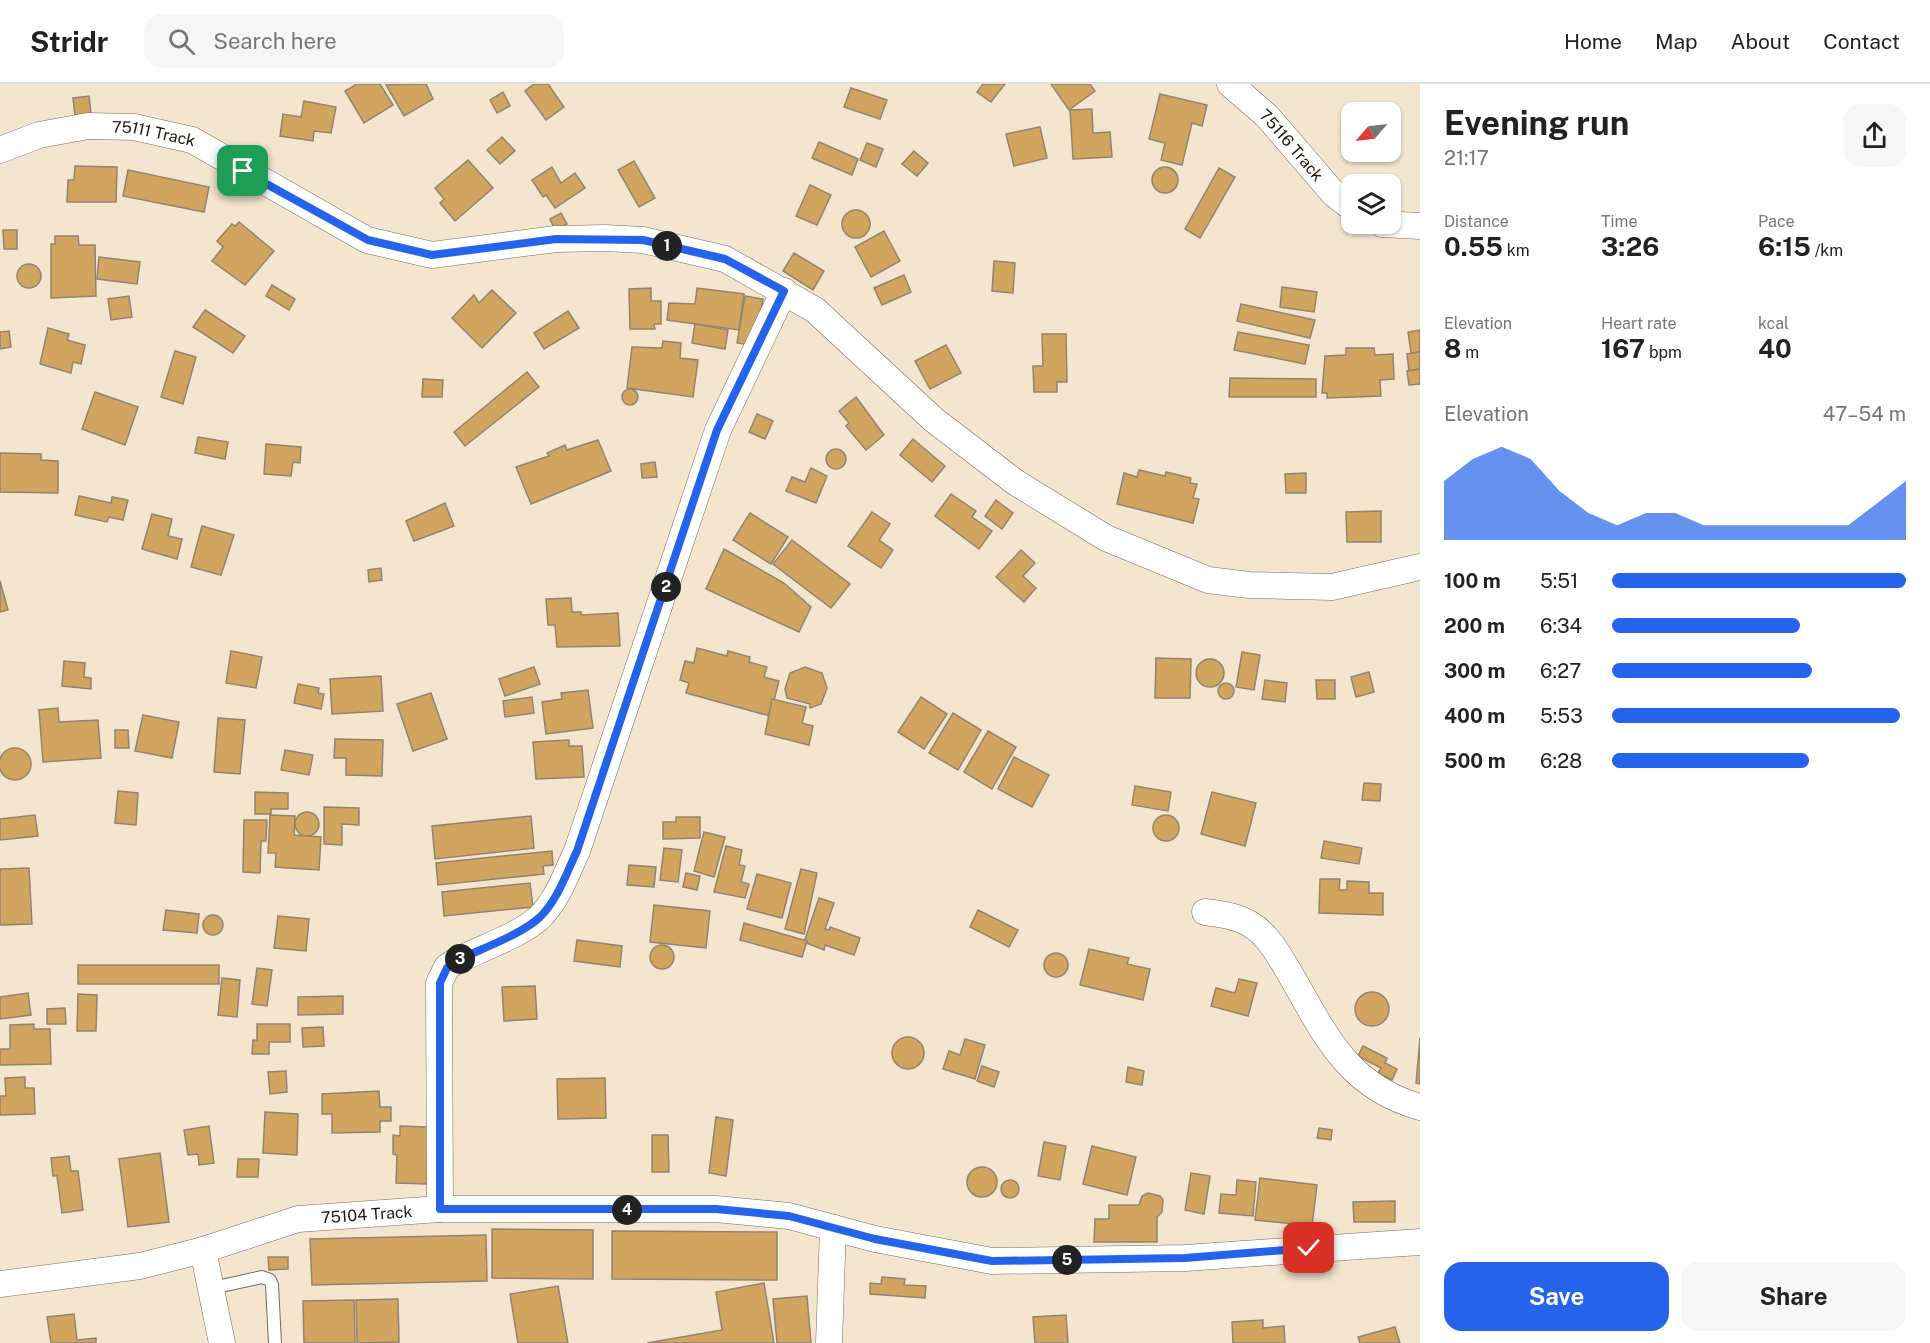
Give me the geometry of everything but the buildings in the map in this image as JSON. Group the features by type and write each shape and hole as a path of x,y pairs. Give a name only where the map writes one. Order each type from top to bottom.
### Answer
{"street":[{"name":"75116 Track","path":"1230,84 1267,116 1341,199"},
{"name":"75111 Track","path":"0,150 39,135 88,126 134,127 192,140 368,240 432,255 556,239 643,240 725,259 815,310 934,420 1015,482 1106,538 1208,580 1249,585 1332,586 1420,567"},
{"path":"1401,225 1420,226"},
{"path":"440,1209 440,983 447,968 456,961 522,929 539,918 556,896 577,851 717,430 784,291"},
{"path":"1205,912 1230,915 1251,924 1277,951 1337,1051 1361,1078 1374,1088 1420,1107"},
{"name":"75104 Track","path":"0,1284 140,1266 203,1250 298,1219 440,1209 716,1209 789,1216 875,1239 992,1261 1185,1258 1420,1242"},
{"path":"829,1343 832,1228"},
{"path":"203,1250 222,1343"}],"lane":[{"path":"212,1288 262,1276 270,1280 275,1343"}],"route":[{"path":"243,171 368,240 432,255 556,239 643,240 725,259 784,291 717,430 577,851 556,896 539,918 522,929 456,961 447,968 440,983 440,1209 716,1209 789,1216 875,1239 992,1261 1185,1258 1309,1248"}]}
